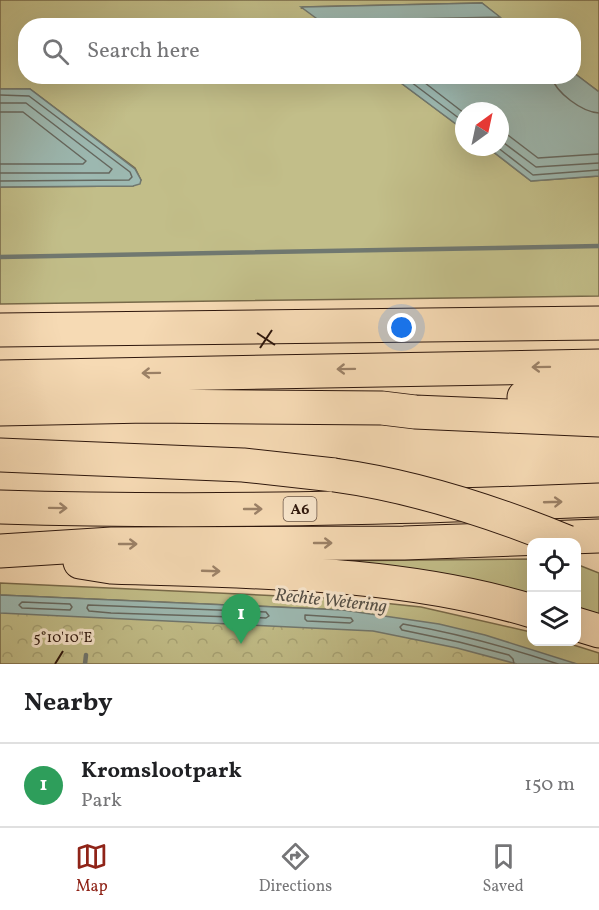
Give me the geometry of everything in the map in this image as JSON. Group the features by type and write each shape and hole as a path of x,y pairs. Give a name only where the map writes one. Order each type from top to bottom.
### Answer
{"highway":[{"path":"0,330 599,323"},
{"path":"0,377 599,366"},
{"path":"382,408 415,400 599,394"},
{"path":"0,409 147,406 382,408 415,412 599,420"},
{"name":"A6","path":"0,455 243,465 334,475 395,486 446,499 508,518 555,538"},
{"name":"A6","path":"0,507 402,508 599,500"},
{"name":"A6","path":"3,551 112,544 404,543 599,536"},
{"path":"581,549 599,558"},
{"name":"A6","path":"3,551 111,567 321,575 416,586 527,609"},
{"path":"581,626 599,631"}],"green space":[{"path":"0,0 599,0 599,92 581,78 581,18 18,18 18,84 402,84 455,123 455,156 499,156 531,181 599,176 599,296 0,304 0,187 133,186 141,180 135,168 30,89 0,89","holes":["482,3 499,17 302,8"]},
{"path":"527,559 527,598 316,561"},
{"path":"581,566 599,573 599,618 581,612"},
{"path":"0,583 345,599 421,607 527,631 527,646 577,646 599,653 599,664 576,664 343,610 0,595"},
{"path":"0,602 406,625 558,664 0,664"}],"water":[{"path":"482,3 500,17 316,18 301,7"},
{"path":"581,78 599,92 599,176 531,181 499,156 509,156 509,102 455,102 455,123 402,84 581,84"},
{"path":"0,89 30,89 135,169 141,180 140,184 133,186 0,187"},
{"path":"0,595 343,610 439,624 485,635 577,664 517,664 457,648 373,631 0,613"}],"waterway":[{"path":"0,257 599,246"},
{"path":"85,664 86,655"}],"place":[{"name":"Kromslootpark","path":"241,644"}],"water label":[{"name":"Rechte Wetering","path":"331,600"}]}
